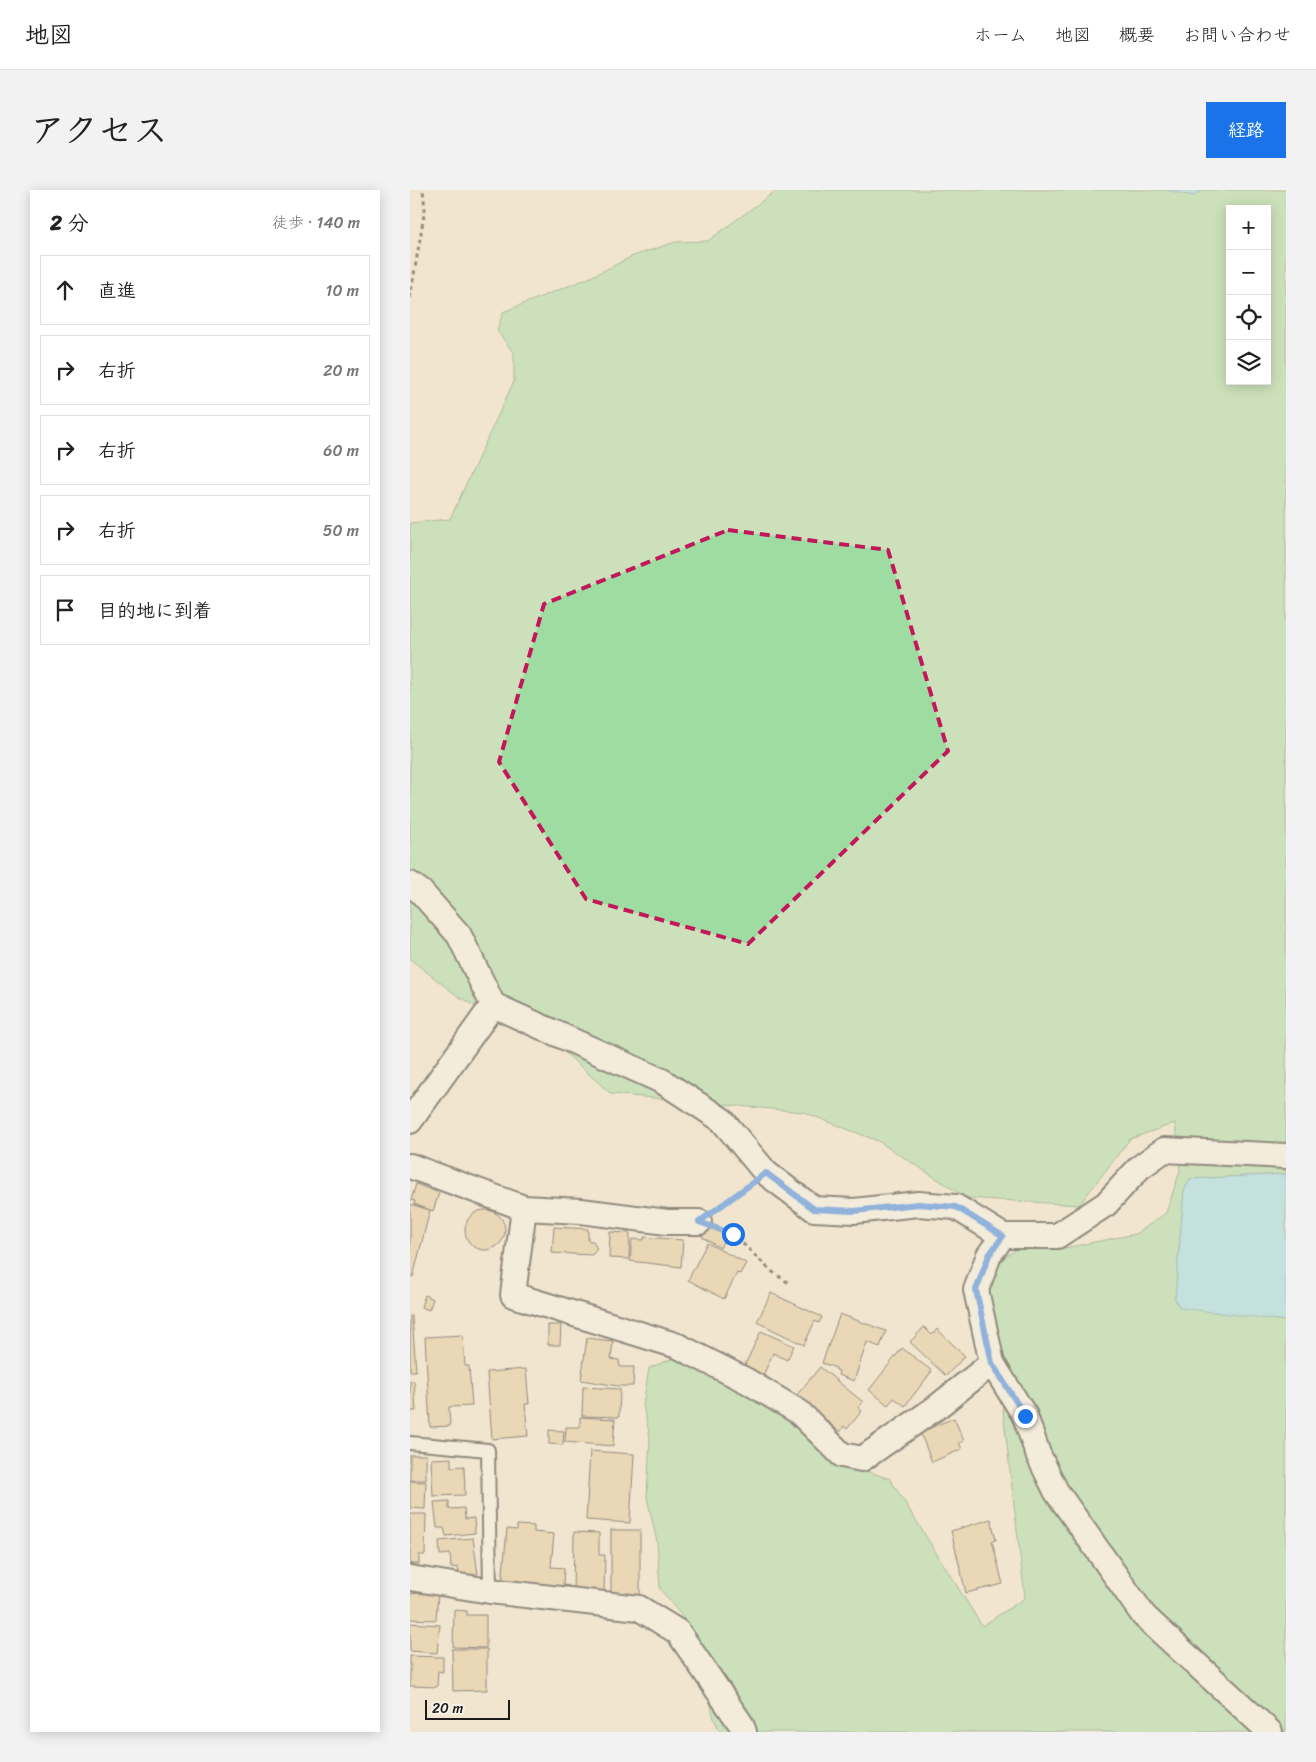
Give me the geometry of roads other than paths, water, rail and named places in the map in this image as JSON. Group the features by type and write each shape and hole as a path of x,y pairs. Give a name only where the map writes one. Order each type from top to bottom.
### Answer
{"street":[{"path":"410,884 421,892 459,935 493,1005 662,1081 722,1120 766,1173 814,1209 854,1211 918,1204 956,1207 1003,1236 1057,1236 1106,1204 1139,1168 1164,1150 1286,1156"},
{"path":"410,1121 493,1005"},
{"path":"410,1166 524,1208 581,1211 667,1222 699,1222"},
{"path":"524,1208 513,1295 678,1346 747,1381 799,1412 842,1455 862,1459 937,1407 992,1363"},
{"path":"1003,1236 989,1255 976,1290 992,1363 1025,1416 1038,1454 1056,1491 1144,1616 1270,1732"},
{"path":"410,1578 490,1590 639,1608 678,1632 741,1724 744,1732"}],"lane":[{"path":"410,1443 488,1450 490,1590"}],"water":[{"path":"1167,190 1202,190 1193,196"},
{"path":"1286,1174 1286,1321 1180,1308 1175,1299 1184,1191 1190,1179"}]}
